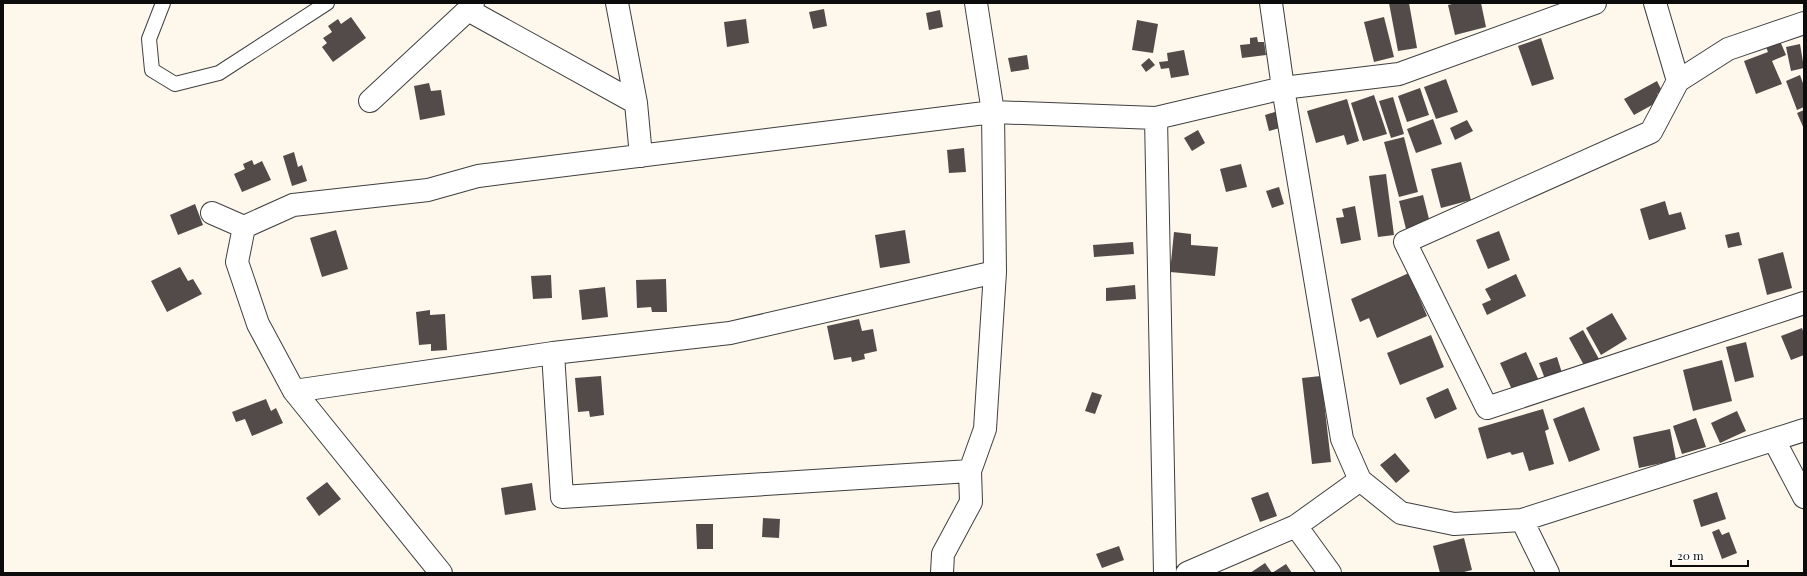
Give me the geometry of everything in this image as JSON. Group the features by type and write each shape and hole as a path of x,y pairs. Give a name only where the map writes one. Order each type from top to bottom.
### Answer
{"street":[{"path":"617,3 636,104 641,156"},
{"path":"942,573 943,554 971,502 970,471 985,429 994,272 993,112 976,3"},
{"path":"1271,3 1283,88 1342,440 1360,480 1401,513 1454,524 1522,520 1804,430"},
{"path":"212,213 244,227 293,205 428,190 478,176 993,112 1156,118 1283,88 1398,74 1595,3"},
{"path":"1655,3 1678,81"},
{"path":"370,101 470,6 636,104"},
{"path":"1804,23 1728,49 1678,81 1651,132 1405,242 1487,408 1804,303"},
{"path":"1156,118 1164,573"},
{"path":"244,227 237,262 258,324 294,391 441,573"},
{"path":"294,391 553,353 730,333 994,272"},
{"path":"553,353 562,497 970,471"},
{"path":"1774,440 1804,497"},
{"path":"1187,573 1296,526 1360,480"},
{"path":"1522,520 1548,573"},
{"path":"1296,526 1330,573"}],"lane":[{"path":"163,3 149,39 152,70 175,84 219,73 327,3"}],"building":[{"path":"1389,3 1409,3 1417,48 1398,51"},
{"path":"1456,3 1481,3 1486,27 1455,35 1448,5"},
{"path":"824,9 827,26 813,29 809,12"},
{"path":"940,10 943,27 929,30 926,13"},
{"path":"351,17 366,38 333,62 322,47 327,43 323,38 332,32 328,26 338,19 341,24"},
{"path":"1384,17 1394,57 1374,62 1364,22"},
{"path":"746,19 749,43 727,47 724,22"},
{"path":"1137,20 1158,24 1153,53 1132,50"},
{"path":"1257,37 1258,42 1264,42 1266,55 1242,58 1240,45 1250,44 1250,38"},
{"path":"1541,38 1554,79 1532,86 1518,46"},
{"path":"1780,41 1786,55 1772,61 1782,84 1756,94 1744,61 1768,52 1766,47"},
{"path":"1800,44 1804,68 1791,71 1786,47"},
{"path":"1184,50 1189,75 1171,78 1169,68 1161,69 1159,62 1168,61 1167,53"},
{"path":"1027,55 1029,69 1011,72 1008,58"},
{"path":"1149,58 1155,65 1146,72 1141,65"},
{"path":"1800,75 1804,86 1804,107 1797,110 1786,81"},
{"path":"1446,79 1458,112 1436,119 1424,87"},
{"path":"1657,81 1662,91 1657,94 1661,100 1634,115 1624,99"},
{"path":"429,83 431,91 441,90 445,115 420,120 414,86"},
{"path":"1420,88 1429,115 1407,122 1398,96"},
{"path":"1374,95 1387,134 1363,141 1351,103"},
{"path":"1393,97 1404,134 1391,138 1379,101"},
{"path":"1347,99 1359,141 1347,145 1344,135 1316,143 1307,111"},
{"path":"1804,110 1804,129 1797,113"},
{"path":"1278,111 1283,127 1269,131 1265,115"},
{"path":"1433,119 1442,144 1416,153 1407,129"},
{"path":"1467,120 1473,131 1455,140 1450,128"},
{"path":"1198,130 1205,143 1192,151 1184,138"},
{"path":"1404,137 1418,192 1399,197 1384,142"},
{"path":"964,148 966,172 949,173 947,150"},
{"path":"294,152 298,167 302,165 307,181 292,186 283,156"},
{"path":"252,160 254,165 262,161 271,180 242,192 234,174 245,169 243,164"},
{"path":"1461,162 1471,200 1441,208 1431,169"},
{"path":"1241,164 1247,187 1226,192 1220,169"},
{"path":"1386,174 1394,235 1378,237 1369,176"},
{"path":"1279,187 1284,204 1272,208 1266,191"},
{"path":"1423,195 1430,223 1406,229 1399,201"},
{"path":"1665,201 1669,215 1681,212 1686,229 1649,240 1640,209"},
{"path":"195,204 203,225 178,235 170,215"},
{"path":"1355,206 1361,240 1341,244 1336,218 1344,217 1342,209"},
{"path":"336,230 348,269 322,277 310,238"},
{"path":"905,230 910,263 880,268 875,235"},
{"path":"1499,231 1510,260 1488,269 1476,240"},
{"path":"1174,232 1191,234 1191,245 1218,247 1215,276 1170,272"},
{"path":"1739,232 1742,245 1728,248 1725,235"},
{"path":"1133,242 1134,254 1094,257 1093,245"},
{"path":"1783,252 1792,288 1767,295 1758,259"},
{"path":"180,267 188,281 193,279 202,294 167,312 151,281"},
{"path":"1409,273 1427,316 1377,338 1369,318 1360,322 1351,299"},
{"path":"1516,274 1526,296 1487,315 1482,304 1491,300 1485,289"},
{"path":"551,275 552,298 533,299 531,276"},
{"path":"666,279 667,312 652,312 651,307 637,308 636,280"},
{"path":"1135,285 1136,299 1106,301 1106,288"},
{"path":"605,287 608,317 582,320 579,290"},
{"path":"430,310 430,315 445,314 447,350 431,351 431,344 419,345 416,312"},
{"path":"1612,313 1627,339 1601,355 1586,328"},
{"path":"859,319 862,331 873,329 877,351 864,354 865,359 852,362 851,357 834,360 827,326"},
{"path":"1802,328 1804,334 1804,355 1791,360 1781,336"},
{"path":"1583,330 1599,359 1585,367 1569,338"},
{"path":"1431,335 1444,367 1400,385 1387,353"},
{"path":"1746,342 1754,377 1735,382 1726,347"},
{"path":"1526,352 1540,383 1514,394 1500,363"},
{"path":"1557,357 1562,373 1545,379 1539,363"},
{"path":"1722,360 1732,401 1693,411 1683,370"},
{"path":"601,376 604,415 590,417 589,411 578,412 575,378"},
{"path":"1321,376 1331,462 1312,464 1302,378"},
{"path":"1448,388 1457,409 1435,419 1426,398"},
{"path":"1092,392 1102,395 1095,414 1085,411"},
{"path":"266,399 271,411 276,408 283,423 252,436 245,419 236,422 232,412"},
{"path":"1584,407 1600,450 1569,462 1553,419"},
{"path":"1543,409 1549,429 1545,431 1554,464 1529,471 1523,452 1512,455 1510,452 1487,459 1478,428"},
{"path":"1737,411 1746,431 1720,443 1711,423"},
{"path":"1696,418 1706,447 1682,454 1673,426"},
{"path":"1670,429 1676,460 1639,468 1633,437"},
{"path":"1395,453 1410,471 1396,483 1380,465"},
{"path":"327,482 341,499 319,516 306,498"},
{"path":"532,483 536,510 505,515 501,488"},
{"path":"1268,492 1277,516 1260,522 1251,498"},
{"path":"1717,492 1726,519 1701,527 1693,500"},
{"path":"763,518 780,519 779,538 762,537"},
{"path":"696,524 713,524 713,549 697,549"},
{"path":"1719,529 1722,535 1729,532 1737,553 1722,559 1712,532"},
{"path":"1464,538 1472,570 1460,573 1440,573 1433,546"},
{"path":"1119,546 1124,560 1102,568 1096,554"},
{"path":"1265,563 1272,573 1250,573"},
{"path":"1286,564 1292,573 1272,573"}]}
